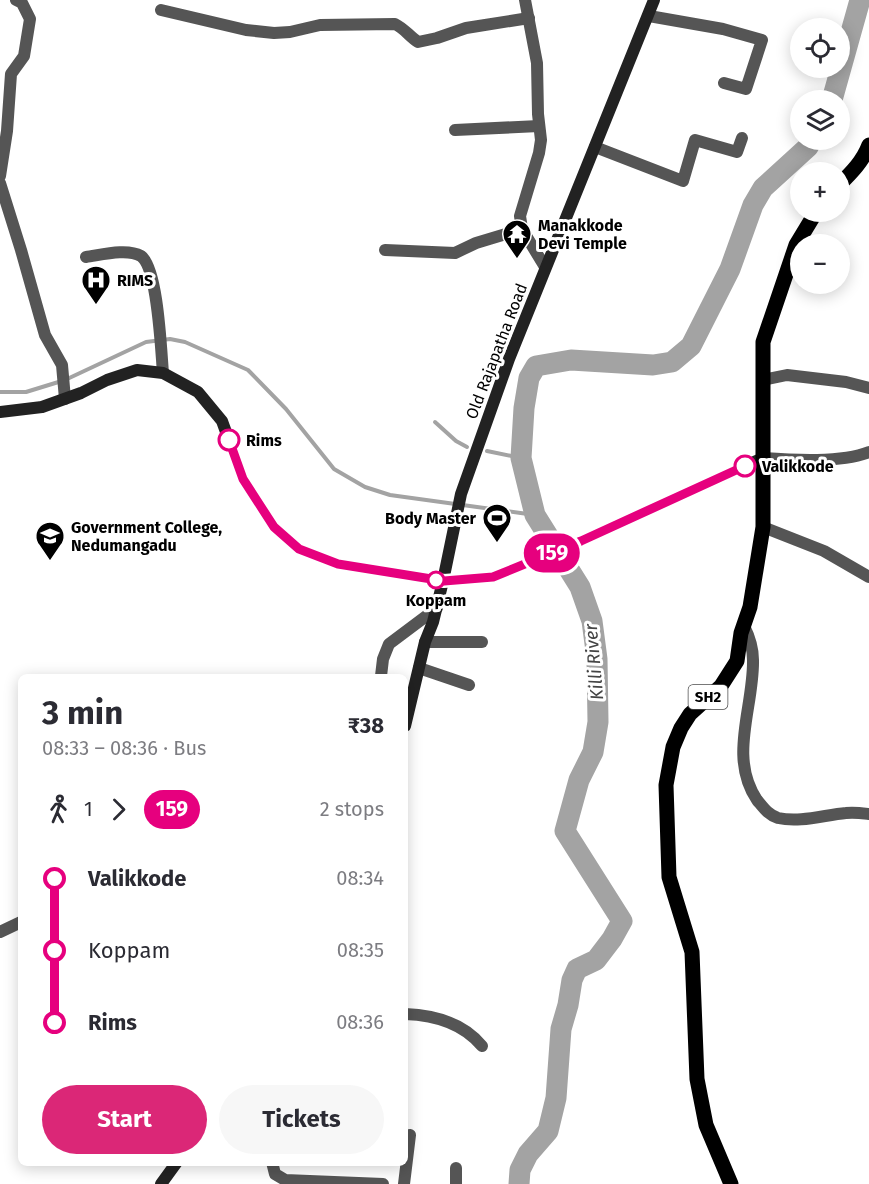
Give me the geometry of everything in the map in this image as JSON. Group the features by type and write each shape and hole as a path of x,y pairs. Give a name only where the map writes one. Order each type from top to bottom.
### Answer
{"main road":[{"name":"Old Rajapatha Road","path":"408,714 425,642 444,581 454,520 461,494 509,359 654,0"},
{"path":"850,174 866,154 869,145"},
{"name":"SH2","path":"731,1184 706,1125 697,1079 692,952 669,877 666,784 673,747 681,728 690,714 721,686 737,661 750,607 763,527 763,342 796,246 810,222"},
{"path":"0,412 42,408 107,380 137,370 162,373 198,392 222,421 243,479 274,527 299,549 338,564 444,581 493,577 581,541 763,458"},
{"path":"161,1184 174,1166"}],"street":[{"path":"0,176 11,74 24,56 30,20 22,3 16,0"},
{"path":"525,0 537,63 541,140 520,216 522,229 545,267"},
{"path":"161,10 246,30 274,33 291,32 320,25 395,24 404,28 410,37 418,42 466,28 529,18"},
{"path":"649,16 723,29 762,40 746,89 723,83"},
{"path":"455,130 539,126"},
{"path":"595,147 683,181 695,140 737,152 741,138"},
{"path":"0,183 45,335 62,365 65,399"},
{"path":"385,250 455,253 476,243 522,229"},
{"path":"86,257 131,253 142,257 150,270 160,326 162,373"},
{"path":"763,380 787,375 846,382 869,388"},
{"path":"763,458 793,460 845,457 869,452"},
{"path":"763,527 824,551 869,577"},
{"path":"381,674 383,659 389,644 437,608"},
{"path":"744,626 752,643 753,662 742,748 746,775 754,795 764,810 775,817 795,820 849,812 869,814"},
{"path":"425,642 482,642"},
{"path":"419,668 469,685"},
{"path":"0,932 18,923"},
{"path":"408,1014 428,1015 451,1024 467,1031 482,1046"},
{"path":"408,1151 410,1135"},
{"path":"273,1166 275,1174 285,1180 383,1184"},
{"path":"404,1184 406,1166"},
{"path":"456,1168 456,1184"}],"waterway":[{"name":"Killi River","path":"835,90 860,0"},
{"name":"Killi River","path":"519,1184 520,1170 528,1154 548,1131 556,1098 561,1029 572,980 577,969 596,960 622,921 565,831 579,780 593,752 598,722 597,659 592,621 580,587 535,515 521,458 524,408 529,378 536,366 571,360 653,365 672,362 691,346 730,269 753,205 763,188 805,150"},
{"path":"0,392 26,392 65,380 146,342 170,339 185,342 248,370 286,409 334,469 365,487 390,495 535,515"},
{"path":"435,422 456,441 467,447"},
{"path":"487,451 521,458"}],"bus line":[{"name":"159","path":"229,440 243,479 274,527 299,549 338,564 444,581 493,577 581,541 745,466"}],"place":[{"name":"Manakkode Devi Temple","path":"517,260"},
{"name":"RIMS","path":"96,306"},
{"name":"Rims","path":"229,440"},
{"name":"Valikkode","path":"745,466"},
{"name":"Body Master","path":"497,544"},
{"name":"Government College, Nedumangadu","path":"50,562"},
{"name":"Koppam","path":"436,580"}]}
